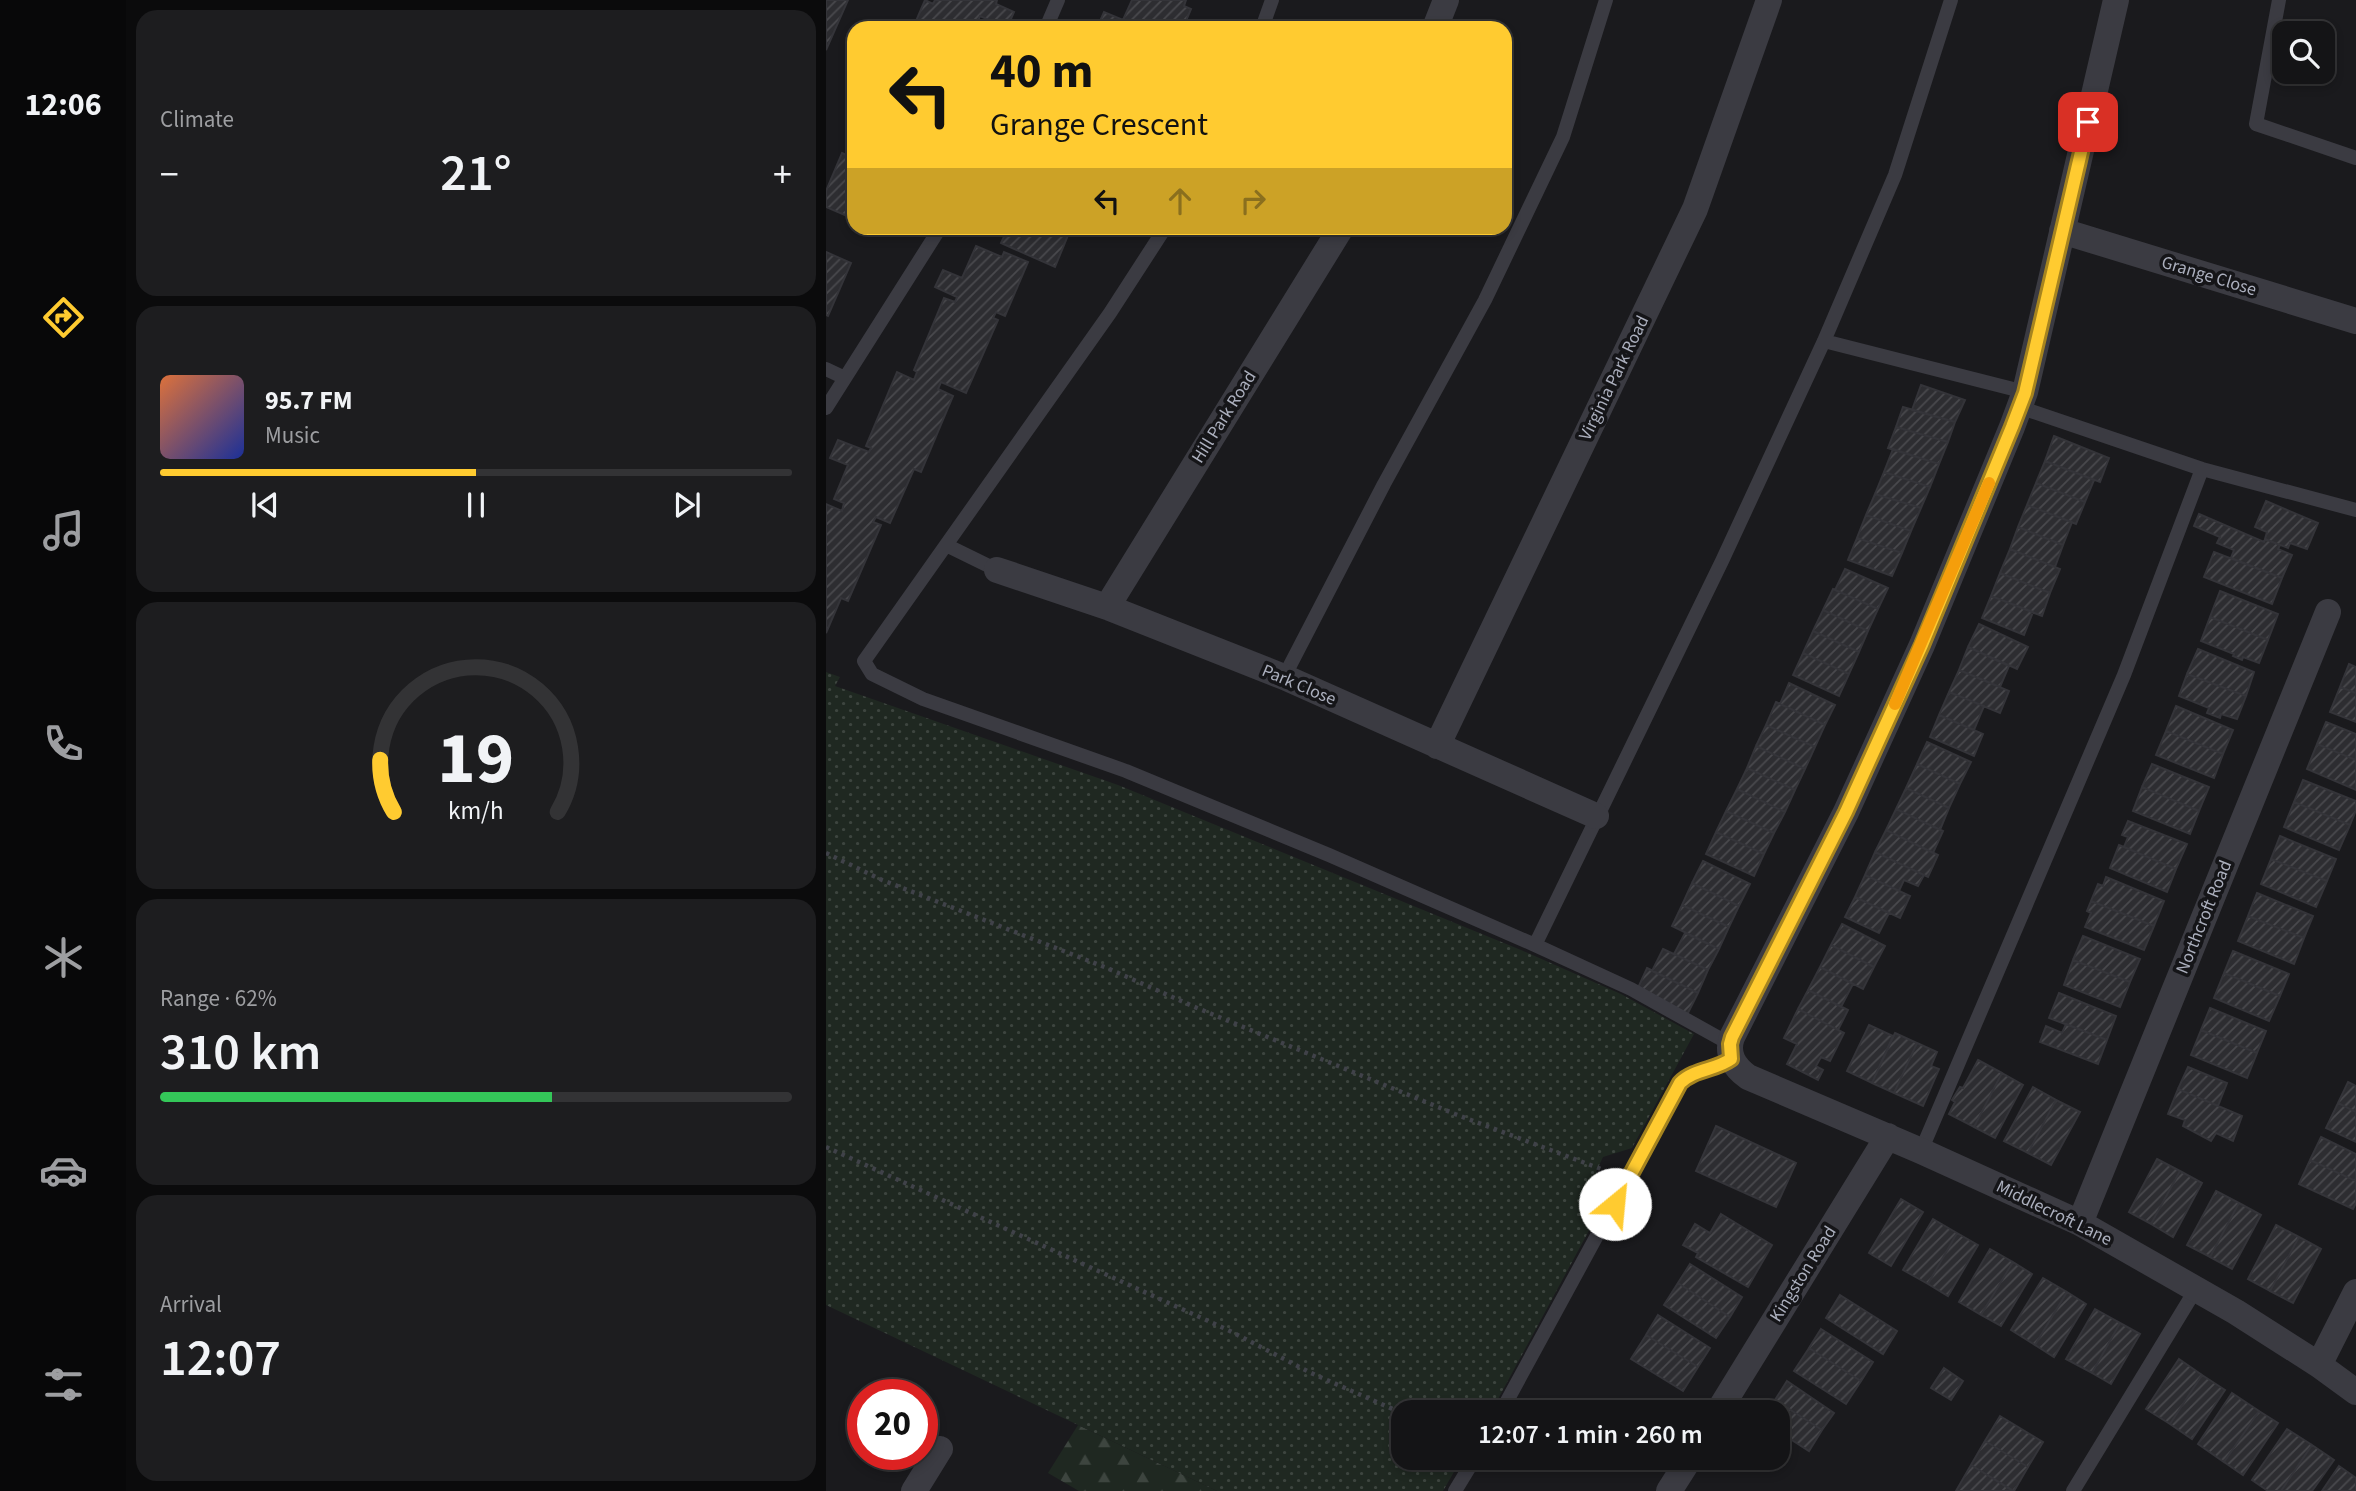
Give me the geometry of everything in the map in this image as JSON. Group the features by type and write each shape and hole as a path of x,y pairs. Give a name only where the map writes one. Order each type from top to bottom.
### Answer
{"street":[{"path":"1438,21 1446,0"},
{"name":"Virginia Park Road","path":"1437,746 1695,209 1769,0"},
{"path":"1732,1056 1922,645 2022,400 2116,0"},
{"name":"Grange Close","path":"2062,231 2356,321"},
{"name":"Hill Park Road","path":"1107,607 1337,235"},
{"name":"Park Close","path":"997,570 1107,607 1284,677 1596,816"},
{"name":"Northcroft Road","path":"2080,1223 2328,612"},
{"name":"Middlecroft Lane","path":"1732,1056 1740,1071 1758,1081 1888,1136 2080,1223 2196,1289 2319,1365 2356,1392"},
{"name":"Kingston Road","path":"1725,1400 1888,1136"},
{"path":"2319,1365 2356,1292"},
{"path":"914,1491 940,1450"},
{"path":"1670,1491 1683,1470"}],"lane":[{"path":"1049,21 1058,0"},
{"path":"1264,21 1272,0"},
{"path":"1284,677 1384,484 1485,300 1563,137 1606,0"},
{"path":"1535,945 1722,561 1824,341 1895,175 1951,0"},
{"path":"2279,0 2256,124 2356,158"},
{"path":"826,408 936,235"},
{"path":"1160,235 1102,324 864,661 872,674 923,699 1126,771 1329,855 1535,945 1631,989 1732,1056 1724,1064 1689,1076 1680,1083 1508,1400"},
{"path":"1824,341 2022,400 2202,469 2356,510"},
{"path":"826,369 845,377"},
{"path":"1921,1151 2124,675 2202,469"},
{"path":"946,545 997,570"},
{"path":"2073,1491 2196,1289"},
{"path":"1455,1491 1468,1470"}],"path":[{"path":"826,853 882,880 1107,968 1455,1114 1628,1180"},
{"path":"826,1147 1228,1330 1311,1373 1391,1409"}],"green space":[{"path":"826,672 840,677 835,686 1118,785 1521,950 1621,994 1694,1034 1632,1148 1603,1157 1596,1172 1612,1188 1497,1400 1391,1400 1391,1470 1455,1470 1443,1491 1217,1491 826,1305"},
{"path":"1078,1425 1217,1491 1079,1491 1048,1473"}],"building":[{"path":"826,0 848,0 826,50"},
{"path":"925,0 933,4 935,0 997,0 996,4 1014,12 1010,21 991,21 980,16 978,21 916,21"},
{"path":"1132,0 1186,0 1184,6 1191,9 1186,21 1100,21 1104,12 1123,20"},
{"path":"842,153 847,156 847,216 826,207 826,191"},
{"path":"1005,235 1068,235 1055,267 1001,243"},
{"path":"976,246 1002,257 1004,252 1028,262 1005,316 996,312 993,318 998,320 966,393 941,382 938,389 953,396 921,472 914,469 890,523 876,517 873,522 881,525 848,601 841,598 826,633 826,504 842,511 844,503 834,499 848,465 830,458 838,440 869,452 871,448 866,446 897,372 914,380 917,372 914,370 944,298 955,302 957,297 935,287 943,270 962,278"},
{"path":"826,252 851,263 828,316 826,315"},
{"path":"1921,385 1965,400 1955,422 1912,410"},
{"path":"1903,407 1955,422 1948,442 1896,427"},
{"path":"1896,427 1948,442 1939,464 1888,448"},
{"path":"2054,436 2109,458 2100,482 2045,461"},
{"path":"1893,449 1939,464 1930,487 1884,472"},
{"path":"2045,461 2094,480 2085,502 2036,483"},
{"path":"1884,472 1930,487 1921,508 1875,494"},
{"path":"2036,483 2085,502 2076,524 2027,505"},
{"path":"1875,494 1921,508 1911,531 1866,515"},
{"path":"2266,501 2318,523 2307,549 2290,543 2288,548 2265,539 2267,532 2255,527"},
{"path":"2027,505 2072,522 2063,545 2018,527"},
{"path":"2199,514 2264,542 2265,539 2280,545 2278,549 2292,555 2282,578 2231,558 2234,550 2217,543 2220,537 2194,526"},
{"path":"1866,515 1911,531 1902,553 1857,538"},
{"path":"2018,527 2063,545 2055,567 2010,549"},
{"path":"1857,538 1902,553 1892,576 1848,560"},
{"path":"2010,549 2060,569 2050,593 2000,573"},
{"path":"2214,552 2282,578 2272,604 2204,577"},
{"path":"1845,569 1888,588 1878,609 1835,590"},
{"path":"2000,573 2050,593 2042,616 1991,596"},
{"path":"1833,589 1878,609 1868,631 1823,610"},
{"path":"2220,591 2278,614 2268,640 2210,617"},
{"path":"1991,596 2033,612 2024,635 1982,618"},
{"path":"1823,610 1868,631 1859,652 1813,631"},
{"path":"2210,617 2268,640 2259,663 2243,657 2242,660 2201,641"},
{"path":"1979,624 2028,647 2017,669 1968,647"},
{"path":"1813,631 1859,652 1849,674 1803,653"},
{"path":"1968,647 2009,666 2000,687 1959,670"},
{"path":"2198,649 2254,672 2246,696 2187,674"},
{"path":"1803,653 1849,674 1839,696 1793,675"},
{"path":"2349,664 2356,667 2356,693 2340,687"},
{"path":"1959,670 2009,691 2000,713 1949,692"},
{"path":"2187,674 2246,696 2237,719 2221,714 2220,718 2207,713 2209,708 2179,696"},
{"path":"1789,683 1835,705 1825,725 1780,704"},
{"path":"2340,687 2356,693 2356,722 2330,712"},
{"path":"1949,692 1984,706 1974,730 1939,715"},
{"path":"1776,702 1825,725 1815,747 1766,725"},
{"path":"2176,706 2233,730 2223,754 2166,731"},
{"path":"1939,715 1983,734 1974,756 1930,737"},
{"path":"2326,722 2356,734 2356,760 2317,744"},
{"path":"1766,725 1815,747 1805,769 1756,746"},
{"path":"2166,731 2223,754 2214,778 2156,755"},
{"path":"1927,742 1971,762 1960,784 1917,764"},
{"path":"2317,744 2356,760 2356,790 2307,769"},
{"path":"1756,746 1805,769 1795,790 1747,768"},
{"path":"1917,764 1960,784 1949,808 1906,788"},
{"path":"2152,764 2209,787 2199,811 2142,787"},
{"path":"1747,768 1795,790 1785,812 1737,789"},
{"path":"2303,780 2356,801 2356,810 2350,825 2294,802"},
{"path":"2142,787 2199,811 2190,834 2133,811"},
{"path":"1906,788 1949,808 1940,830 1896,809"},
{"path":"1737,789 1785,812 1774,833 1726,811"},
{"path":"2294,802 2350,825 2339,850 2284,827"},
{"path":"1896,809 1943,831 1933,853 1886,830"},
{"path":"1726,811 1774,833 1764,854 1716,832"},
{"path":"2128,821 2187,844 2176,869 2124,847 2128,837 2122,835"},
{"path":"1886,830 1938,855 1928,877 1875,852"},
{"path":"1716,832 1764,854 1754,876 1706,854"},
{"path":"2280,836 2336,859 2327,881 2271,859"},
{"path":"2119,845 2176,869 2167,892 2110,868"},
{"path":"1875,852 1924,875 1918,886 1904,880 1899,891 1865,875"},
{"path":"2271,859 2327,881 2316,907 2261,884"},
{"path":"1703,861 1750,884 1739,906 1692,883"},
{"path":"1865,875 1910,896 1900,918 1855,897"},
{"path":"2106,877 2164,901 2154,926 2091,901 2098,884 2103,886"},
{"path":"1692,883 1739,906 1729,927 1682,905"},
{"path":"2257,893 2313,916 2304,938 2248,916"},
{"path":"1855,897 1889,913 1879,933 1845,917"},
{"path":"2091,901 2154,926 2144,950 2085,927 2091,913 2087,911"},
{"path":"1682,905 1729,927 1719,949 1672,926"},
{"path":"2248,916 2304,938 2294,964 2238,941"},
{"path":"1842,924 1885,946 1874,967 1831,945"},
{"path":"1685,933 1719,949 1708,970 1674,954"},
{"path":"2083,936 2140,959 2130,982 2073,960"},
{"path":"1831,945 1874,967 1863,989 1820,967"},
{"path":"1663,949 1708,970 1698,993 1652,971"},
{"path":"2233,951 2289,974 2280,996 2224,973"},
{"path":"2073,960 2130,982 2120,1007 2064,985"},
{"path":"1820,967 1853,984 1841,1007 1808,990"},
{"path":"1647,968 1698,993 1687,1015 1637,990"},
{"path":"2224,973 2280,996 2269,1021 2214,998"},
{"path":"1808,990 1848,1010 1838,1030 1798,1009"},
{"path":"2059,993 2116,1016 2107,1040 2049,1018"},
{"path":"2210,1008 2266,1031 2257,1053 2201,1030"},
{"path":"1798,1009 1844,1033 1830,1061 1821,1057 1816,1066 1823,1070 1818,1080 1787,1064 1797,1044 1784,1038"},
{"path":"2066,1024 2107,1040 2098,1064 2040,1042 2046,1026 2062,1033"},
{"path":"1869,1025 1893,1036 1872,1083 1847,1071"},
{"path":"2201,1030 2257,1053 2247,1078 2191,1055"},
{"path":"1895,1033 1917,1043 1894,1093 1872,1083"},
{"path":"1917,1043 1937,1052 1931,1066 1939,1069 1923,1106 1894,1093"},
{"path":"1978,1060 2002,1073 1974,1127 1949,1114 1955,1102 1952,1100 1960,1087 1963,1088"},
{"path":"2188,1067 2227,1083 2218,1106 2178,1089"},
{"path":"2002,1073 2023,1085 1995,1138 1974,1127"},
{"path":"2348,1082 2356,1086 2356,1112 2338,1103"},
{"path":"2033,1087 2056,1100 2028,1153 2004,1141"},
{"path":"2178,1089 2242,1116 2233,1141 2216,1133 2211,1141 2183,1126 2185,1120 2168,1114"},
{"path":"2056,1100 2080,1112 2051,1165 2028,1153"},
{"path":"2338,1103 2356,1112 2356,1142 2326,1128"},
{"path":"1716,1126 1796,1163 1776,1207 1696,1171"},
{"path":"2321,1137 2356,1154 2356,1181 2310,1160"},
{"path":"2157,1159 2180,1171 2151,1224 2129,1212"},
{"path":"2310,1160 2356,1181 2356,1203 2353,1209 2299,1184"},
{"path":"2180,1171 2202,1183 2173,1237 2151,1224"},
{"path":"2216,1191 2239,1203 2210,1257 2187,1245"},
{"path":"1901,1199 1923,1212 1891,1266 1869,1253"},
{"path":"2239,1203 2261,1215 2232,1269 2210,1257"},
{"path":"1721,1214 1772,1245 1748,1287 1696,1257 1698,1253 1683,1245 1695,1224 1710,1233"},
{"path":"1933,1219 1957,1233 1928,1284 1903,1270"},
{"path":"2276,1225 2299,1237 2270,1291 2248,1279"},
{"path":"1957,1233 1978,1245 1948,1296 1928,1284"},
{"path":"2299,1237 2321,1249 2293,1303 2270,1291"},
{"path":"1990,1249 2013,1262 1981,1315 1959,1302"},
{"path":"2013,1262 2032,1274 2001,1326 1981,1315"},
{"path":"1690,1264 1742,1297 1730,1317 1678,1283"},
{"path":"2043,1278 2067,1292 2035,1345 2011,1330"},
{"path":"1678,1283 1730,1317 1716,1338 1664,1305"},
{"path":"2067,1292 2086,1304 2054,1357 2035,1345"},
{"path":"1840,1295 1897,1331 1883,1354 1826,1318"},
{"path":"2095,1309 2120,1323 2092,1373 2066,1359"},
{"path":"1658,1315 1710,1348 1698,1367 1646,1335"},
{"path":"2120,1323 2140,1334 2111,1384 2092,1373"},
{"path":"1821,1329 1873,1362 1861,1381 1809,1348"},
{"path":"1646,1335 1698,1367 1683,1391 1631,1359"},
{"path":"1809,1348 1861,1381 1846,1404 1794,1371"},
{"path":"2179,1359 2202,1375 2170,1424 2146,1409"},
{"path":"1944,1368 1963,1381 1951,1400 1931,1388"},
{"path":"2202,1375 2225,1390 2192,1439 2170,1424"},
{"path":"1787,1381 1834,1413 1822,1430 1790,1410 1790,1400 1775,1400"},
{"path":"2232,1393 2259,1411 2224,1462 2198,1444"},
{"path":"1790,1410 1822,1430 1809,1451 1790,1439"},
{"path":"2259,1411 2278,1423 2243,1475 2224,1462"},
{"path":"2000,1416 2043,1442 2028,1467 1985,1441"},
{"path":"2287,1429 2312,1445 2281,1491 2268,1491 2252,1480"},
{"path":"1985,1441 2028,1467 2014,1491 1971,1465"},
{"path":"2312,1445 2334,1460 2312,1491 2281,1491"},
{"path":"1971,1465 2013,1491 1956,1491"},
{"path":"2339,1466 2356,1478 2356,1491 2322,1491"}],"slow traffic":[{"path":"1895,704 1989,483"}],"route":[{"path":"1615,1204 1680,1083 1689,1076 1731,1059 1732,1037 1846,812 1922,645 2025,393 2088,122"}]}
